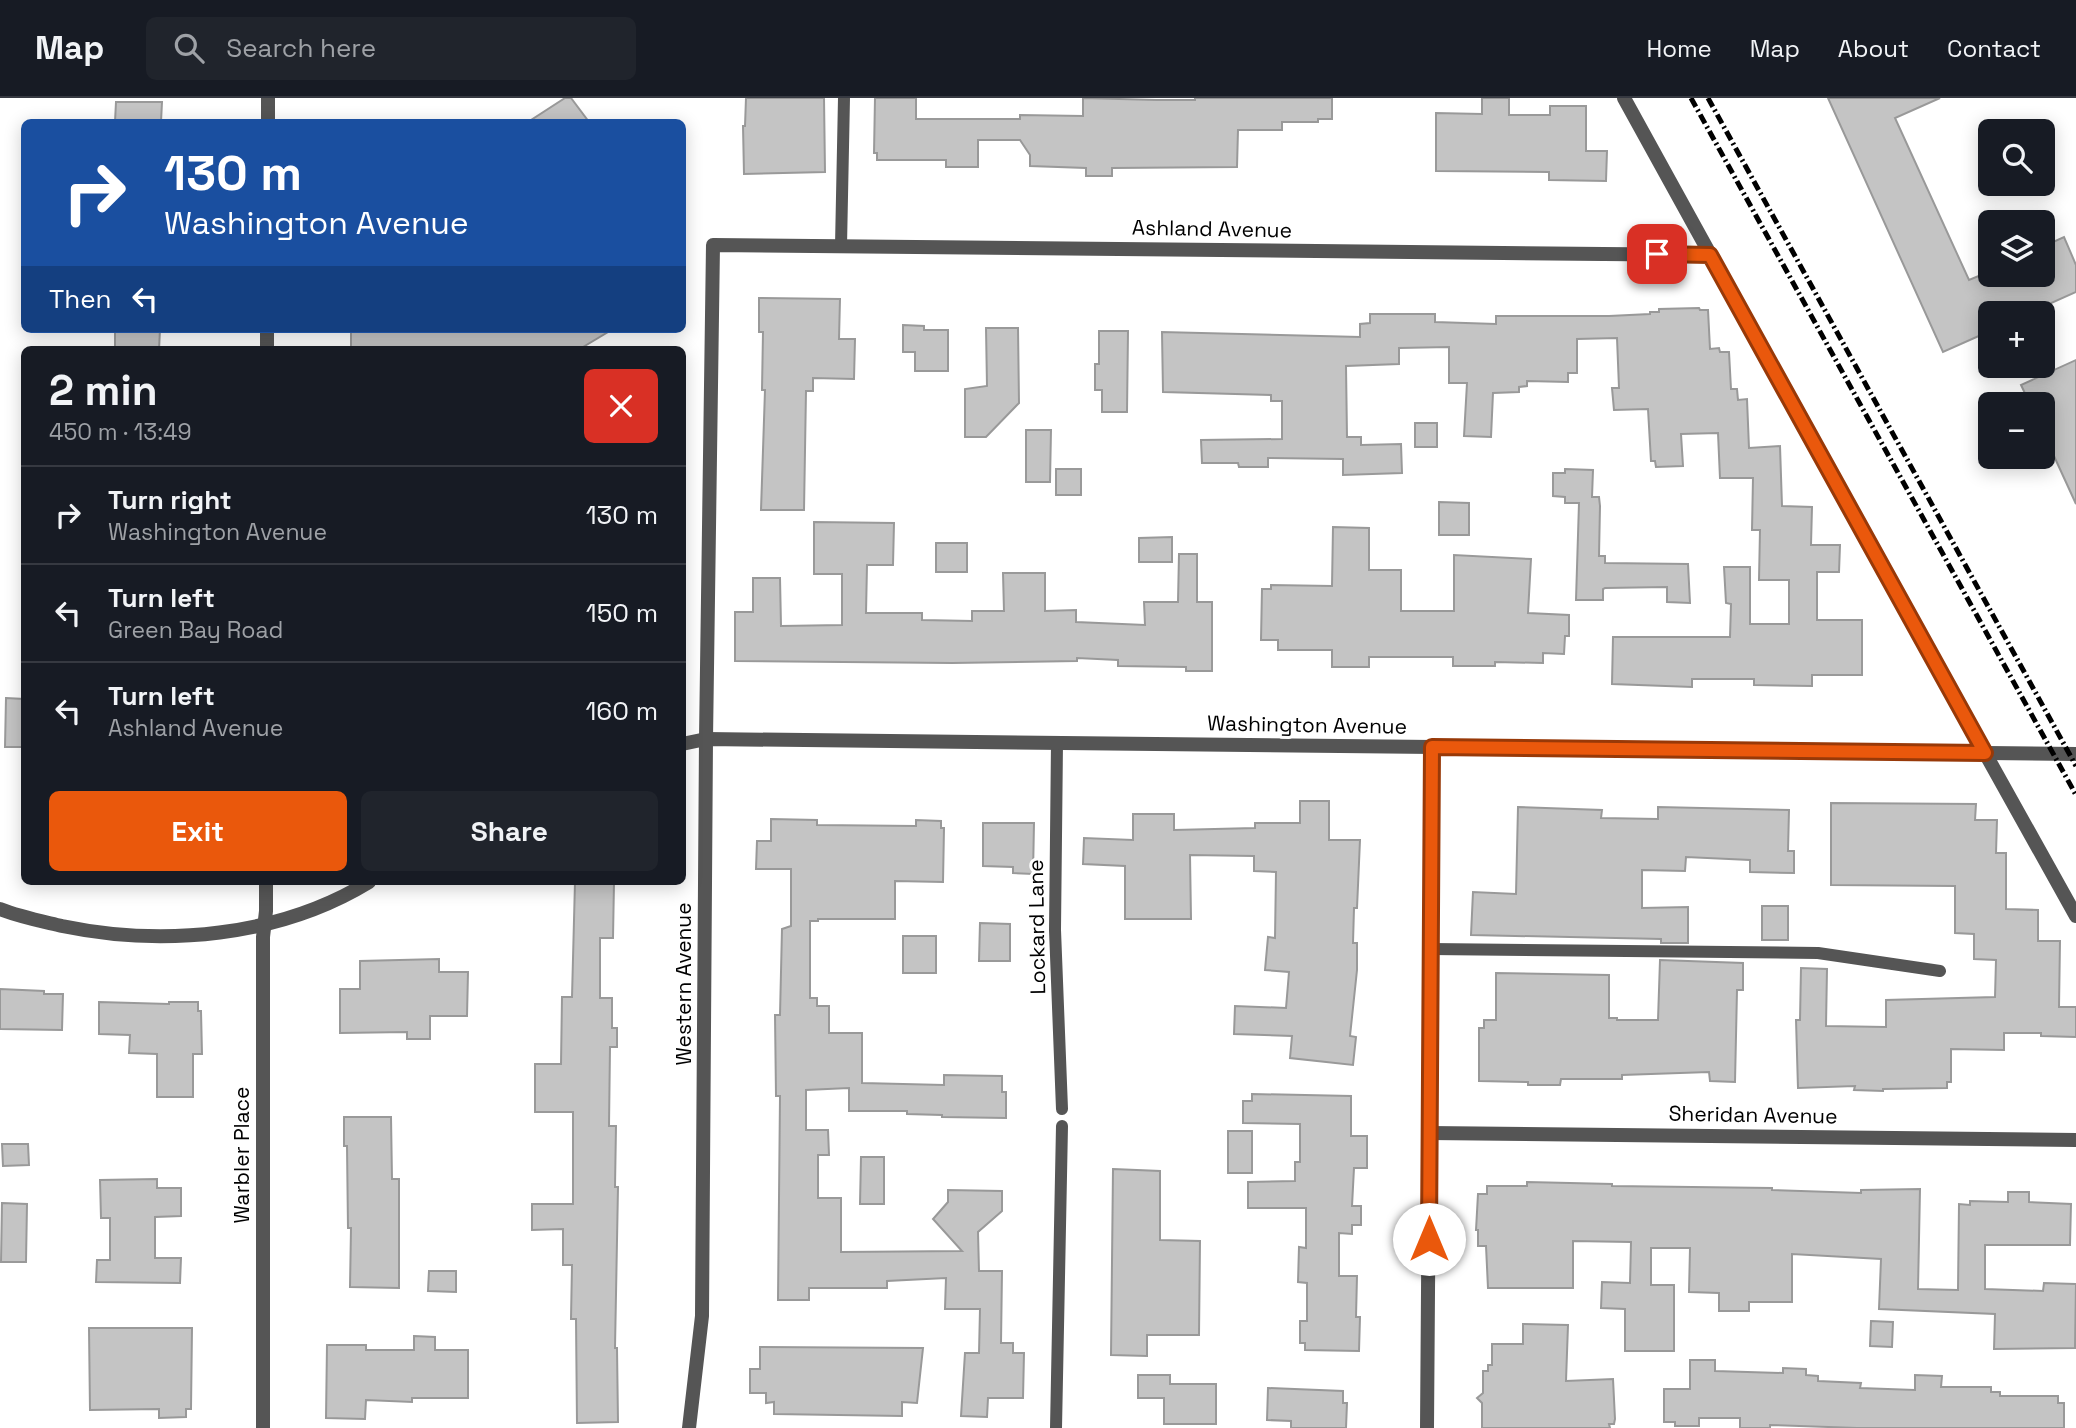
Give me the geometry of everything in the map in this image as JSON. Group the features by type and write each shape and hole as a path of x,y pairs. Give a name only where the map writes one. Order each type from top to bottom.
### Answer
{"street":[{"path":"268,98 268,119"},
{"path":"1624,98 2076,916"},
{"name":"Ashland Avenue","path":"713,245 1710,255"},
{"name":"Western Avenue","path":"689,1428 702,1316 713,245"},
{"name":"Washington Avenue","path":"686,743 706,739 2076,754"},
{"path":"1427,1428 1432,747"},
{"name":"Warbler Place","path":"263,1428 267,885"},
{"path":"0,909 19,917 85,931 135,937 197,935 265,923 310,910 363,885"},
{"name":"Sheridan Avenue","path":"1429,1133 2076,1140"}],"lane":[{"path":"841,246 844,98"},
{"name":"Lockard Lane","path":"1057,743 1055,930 1062,1110"},
{"path":"1430,949 1818,953 1940,971"},
{"path":"1056,1428 1062,1126"}],"building":[{"path":"565,98 571,98 587,119 533,119"},
{"path":"746,98 824,98 825,172 744,174 743,126"},
{"path":"875,98 916,98 916,119 1020,119 1020,115 1083,116 1083,98 1332,98 1332,119 1318,119 1318,122 1282,122 1282,130 1238,130 1237,167 1112,168 1112,176 1086,176 1086,168 1030,166 1030,155 1020,140 978,140 978,167 946,167 946,160 877,160 877,153 874,153"},
{"path":"1482,98 1509,98 1509,115 1550,115 1550,106 1586,106 1586,151 1607,151 1606,181 1549,180 1549,172 1436,171 1436,113 1482,114"},
{"path":"1828,98 1940,98 1895,118 1969,280 1978,276 1978,287 2055,287 2055,241 2064,237 2076,265 2076,292 2055,301 1978,301 1978,336 1943,352"},
{"path":"116,102 162,102 161,119 115,119"},
{"path":"759,298 840,299 839,339 855,339 854,379 813,378 813,391 806,391 804,510 761,510 765,390 762,390 763,332 759,332"},
{"path":"1659,309 1708,310 1710,349 1719,348 1720,352 1729,352 1731,389 1737,389 1738,400 1747,399 1749,448 1780,446 1782,506 1812,507 1811,545 1840,545 1839,572 1817,572 1817,620 1862,620 1862,675 1812,675 1812,686 1754,685 1754,679 1692,679 1692,687 1612,684 1613,637 1730,637 1731,604 1726,603 1724,567 1750,567 1750,624 1789,624 1789,580 1759,580 1760,530 1752,530 1753,478 1720,478 1718,433 1681,434 1683,466 1656,467 1655,461 1651,461 1648,409 1614,410 1612,388 1619,388 1617,338 1577,339 1577,373 1568,373 1568,382 1527,381 1527,386 1519,387 1519,392 1493,393 1491,437 1464,436 1467,383 1449,383 1449,347 1399,348 1399,364 1346,366 1347,437 1361,437 1361,445 1401,444 1402,473 1343,475 1343,459 1268,458 1268,467 1239,467 1238,463 1202,463 1201,440 1282,439 1282,401 1271,401 1271,395 1163,392 1162,332 1360,337 1360,324 1370,323 1370,314 1435,314 1435,322 1496,324 1496,316 1609,316 1650,314 1659,312"},
{"path":"903,325 924,326 924,330 948,330 948,371 915,371 915,352 903,352"},
{"path":"986,328 1018,328 1019,403 986,437 965,437 965,389 987,386"},
{"path":"1099,331 1128,331 1127,412 1102,412 1102,390 1095,390 1095,364 1099,364"},
{"path":"115,333 160,333 159,346 115,346"},
{"path":"351,333 606,333 585,346 351,346"},
{"path":"2076,360 2076,504 2055,458 2055,392 2024,392 2021,385 2036,378 2055,378 2055,370"},
{"path":"1415,423 1437,423 1437,447 1415,447"},
{"path":"1026,430 1051,430 1050,482 1026,482"},
{"path":"1056,469 1081,469 1081,495 1056,495"},
{"path":"1565,469 1593,470 1592,497 1599,497 1600,506 1599,556 1605,556 1605,563 1688,564 1690,603 1667,602 1667,587 1605,588 1603,600 1576,600 1579,503 1565,503 1565,497 1553,496 1553,473 1565,473"},
{"path":"1439,502 1469,503 1469,535 1439,535"},
{"path":"814,522 894,523 893,565 867,565 866,613 922,613 922,620 972,621 972,611 1004,611 1003,573 1045,573 1045,611 1076,610 1076,622 1145,625 1144,602 1178,602 1179,554 1197,554 1197,602 1212,602 1212,671 1186,671 1186,667 1118,666 1118,660 1077,658 1077,661 952,663 735,661 735,612 753,612 753,578 780,578 781,626 842,625 842,574 814,574"},
{"path":"1333,527 1369,528 1369,570 1401,570 1401,611 1454,611 1454,555 1531,559 1528,613 1569,615 1569,636 1565,636 1564,654 1543,653 1543,663 1495,662 1495,666 1453,666 1453,657 1369,657 1369,667 1332,667 1332,650 1278,650 1278,640 1261,640 1262,589 1271,589 1271,585 1332,586"},
{"path":"1172,537 1172,562 1139,562 1139,538"},
{"path":"936,543 967,543 967,572 936,572"},
{"path":"6,698 21,699 21,747 5,747"},
{"path":"1300,801 1329,801 1329,840 1360,840 1353,943 1357,943 1357,970 1350,1036 1356,1037 1353,1065 1290,1058 1292,1036 1234,1034 1235,1006 1286,1008 1289,972 1265,970 1268,937 1275,938 1276,872 1254,871 1254,856 1190,855 1191,919 1125,919 1125,866 1083,864 1084,838 1133,840 1133,814 1174,814 1174,830 1255,828 1255,823 1300,823"},
{"path":"1831,803 1976,804 1975,820 1997,820 1996,853 2006,853 2006,909 2038,910 2038,941 2060,941 2059,1007 2076,1007 2076,1037 2004,1033 2004,1050 1951,1049 1951,1082 1947,1082 1947,1088 1883,1091 1854,1090 1855,1086 1798,1088 1796,1020 1800,1020 1801,968 1827,969 1826,1026 1886,1027 1886,1000 1995,997 1996,960 1974,959 1974,934 1955,933 1955,886 1831,885"},
{"path":"1518,807 1602,810 1601,818 1658,819 1658,807 1789,810 1788,851 1794,851 1794,873 1750,872 1750,860 1686,857 1685,871 1642,870 1642,908 1688,907 1688,943 1661,943 1661,939 1471,935 1473,892 1516,894"},
{"path":"771,819 817,820 817,825 916,826 916,820 941,821 941,828 944,828 943,882 895,881 895,919 810,921 810,998 817,998 817,1006 829,1006 829,1033 862,1033 862,1083 944,1085 944,1075 1002,1076 1002,1092 1006,1092 1006,1118 942,1117 907,1114 907,1111 849,1111 849,1088 806,1090 806,1130 828,1130 829,1155 818,1155 818,1198 841,1198 841,1252 962,1251 933,1219 948,1202 948,1190 1002,1191 1002,1211 978,1232 979,1271 1002,1271 1001,1343 1013,1343 1013,1353 1024,1353 1023,1398 988,1398 987,1417 961,1416 965,1353 979,1353 980,1309 945,1309 946,1278 887,1281 887,1288 809,1288 809,1300 778,1300 780,1096 776,1096 775,1015 780,1015 782,929 791,926 791,869 756,869 757,841 771,841"},
{"path":"983,823 1034,823 1033,874 1013,873 1013,867 983,866"},
{"path":"575,885 614,885 613,938 600,938 600,998 612,998 612,1028 617,1028 617,1047 610,1047 609,1126 616,1126 615,1187 618,1187 615,1348 618,1422 577,1423 576,1319 571,1319 572,1265 563,1265 563,1229 532,1230 532,1204 573,1204 573,1112 535,1112 535,1064 561,1064 562,997 572,997"},
{"path":"1762,906 1788,906 1788,940 1762,940"},
{"path":"980,923 1010,924 1010,961 979,961"},
{"path":"903,936 936,936 936,973 903,973"},
{"path":"439,959 439,972 468,972 467,1016 430,1016 430,1039 407,1039 407,1032 340,1033 340,989 360,989 360,961"},
{"path":"1660,960 1743,963 1743,990 1737,990 1735,1082 1710,1081 1709,1072 1622,1075 1622,1079 1561,1079 1560,1085 1479,1081 1479,1028 1484,1028 1484,1020 1496,1020 1496,973 1609,975 1609,1018 1658,1020"},
{"path":"0,989 63,994 62,1030 0,1029"},
{"path":"99,1002 198,1002 198,1011 201,1011 202,1054 193,1054 193,1097 157,1097 157,1054 129,1053 130,1035 99,1034"},
{"path":"1252,1094 1351,1096 1351,1136 1367,1136 1367,1168 1354,1168 1352,1206 1361,1206 1361,1225 1352,1225 1352,1234 1339,1233 1339,1276 1357,1276 1359,1351 1305,1350 1305,1343 1300,1343 1300,1321 1307,1321 1307,1283 1298,1282 1299,1247 1306,1248 1306,1208 1248,1208 1248,1182 1295,1181 1295,1162 1300,1162 1300,1124 1243,1123 1243,1101 1252,1101"},
{"path":"344,1117 391,1117 392,1179 399,1179 399,1288 350,1287 351,1228 348,1228"},
{"path":"1228,1131 1252,1131 1252,1173 1228,1173"},
{"path":"2,1144 28,1144 29,1165 3,1166"},
{"path":"861,1157 884,1157 884,1204 860,1204"},
{"path":"1113,1169 1160,1171 1160,1240 1200,1241 1199,1335 1147,1335 1147,1356 1111,1355"},
{"path":"157,1179 157,1188 181,1188 181,1216 155,1217 155,1258 181,1258 180,1283 96,1282 97,1260 110,1260 110,1218 101,1218 100,1180"},
{"path":"1527,1182 1861,1193 1861,1190 1920,1189 1918,1289 1958,1290 1959,1204 1970,1205 1970,1201 2008,1202 2008,1192 2029,1192 2029,1202 2071,1204 2070,1245 1985,1245 1985,1289 2043,1291 2044,1283 2076,1284 2075,1348 1994,1349 1995,1314 1879,1309 1881,1259 1792,1254 1792,1302 1749,1302 1749,1311 1719,1311 1719,1293 1689,1292 1690,1248 1651,1248 1651,1285 1674,1285 1674,1351 1625,1351 1625,1309 1601,1308 1602,1282 1630,1283 1631,1242 1573,1241 1573,1288 1488,1288 1486,1246 1478,1246 1476,1230 1478,1194 1487,1194 1487,1186 1527,1186"},
{"path":"2,1203 27,1204 26,1262 1,1262"},
{"path":"429,1271 456,1271 456,1292 428,1291"},
{"path":"1871,1321 1893,1322 1892,1347 1870,1346"},
{"path":"1523,1324 1568,1325 1566,1381 1613,1379 1615,1419 1614,1424 1609,1424 1610,1428 1482,1428 1482,1403 1477,1398 1483,1393 1483,1371 1488,1371 1488,1365 1492,1365 1492,1344 1523,1344"},
{"path":"89,1328 192,1328 191,1409 186,1409 186,1417 159,1418 159,1409 90,1410"},
{"path":"414,1336 435,1337 435,1350 468,1350 468,1398 412,1398 412,1402 366,1400 365,1419 326,1418 327,1345 366,1345 366,1350 414,1350"},
{"path":"760,1347 923,1348 917,1403 902,1402 902,1416 774,1414 774,1402 766,1403 766,1393 750,1393 750,1369 760,1369"},
{"path":"1690,1360 1715,1360 1715,1371 1783,1373 1783,1368 1806,1369 1806,1375 1818,1376 1818,1381 1861,1383 1860,1388 1915,1390 1915,1375 1942,1376 1941,1387 1991,1387 1991,1392 2000,1392 2000,1396 2058,1396 2058,1403 2064,1403 2064,1428 1857,1428 1770,1425 1770,1428 1740,1428 1740,1418 1699,1418 1699,1426 1675,1426 1675,1422 1664,1422 1664,1389 1690,1389"},
{"path":"1138,1375 1170,1375 1170,1384 1216,1384 1216,1424 1164,1424 1164,1398 1138,1398"},
{"path":"1268,1388 1343,1391 1343,1403 1347,1403 1346,1428 1291,1428 1291,1421 1267,1420"}],"railway":[{"path":"1691,98 2076,795"},
{"path":"1708,98 2076,766"}],"route":[{"path":"1429,1239 1432,747 1985,753 1710,255 1657,254"}]}
